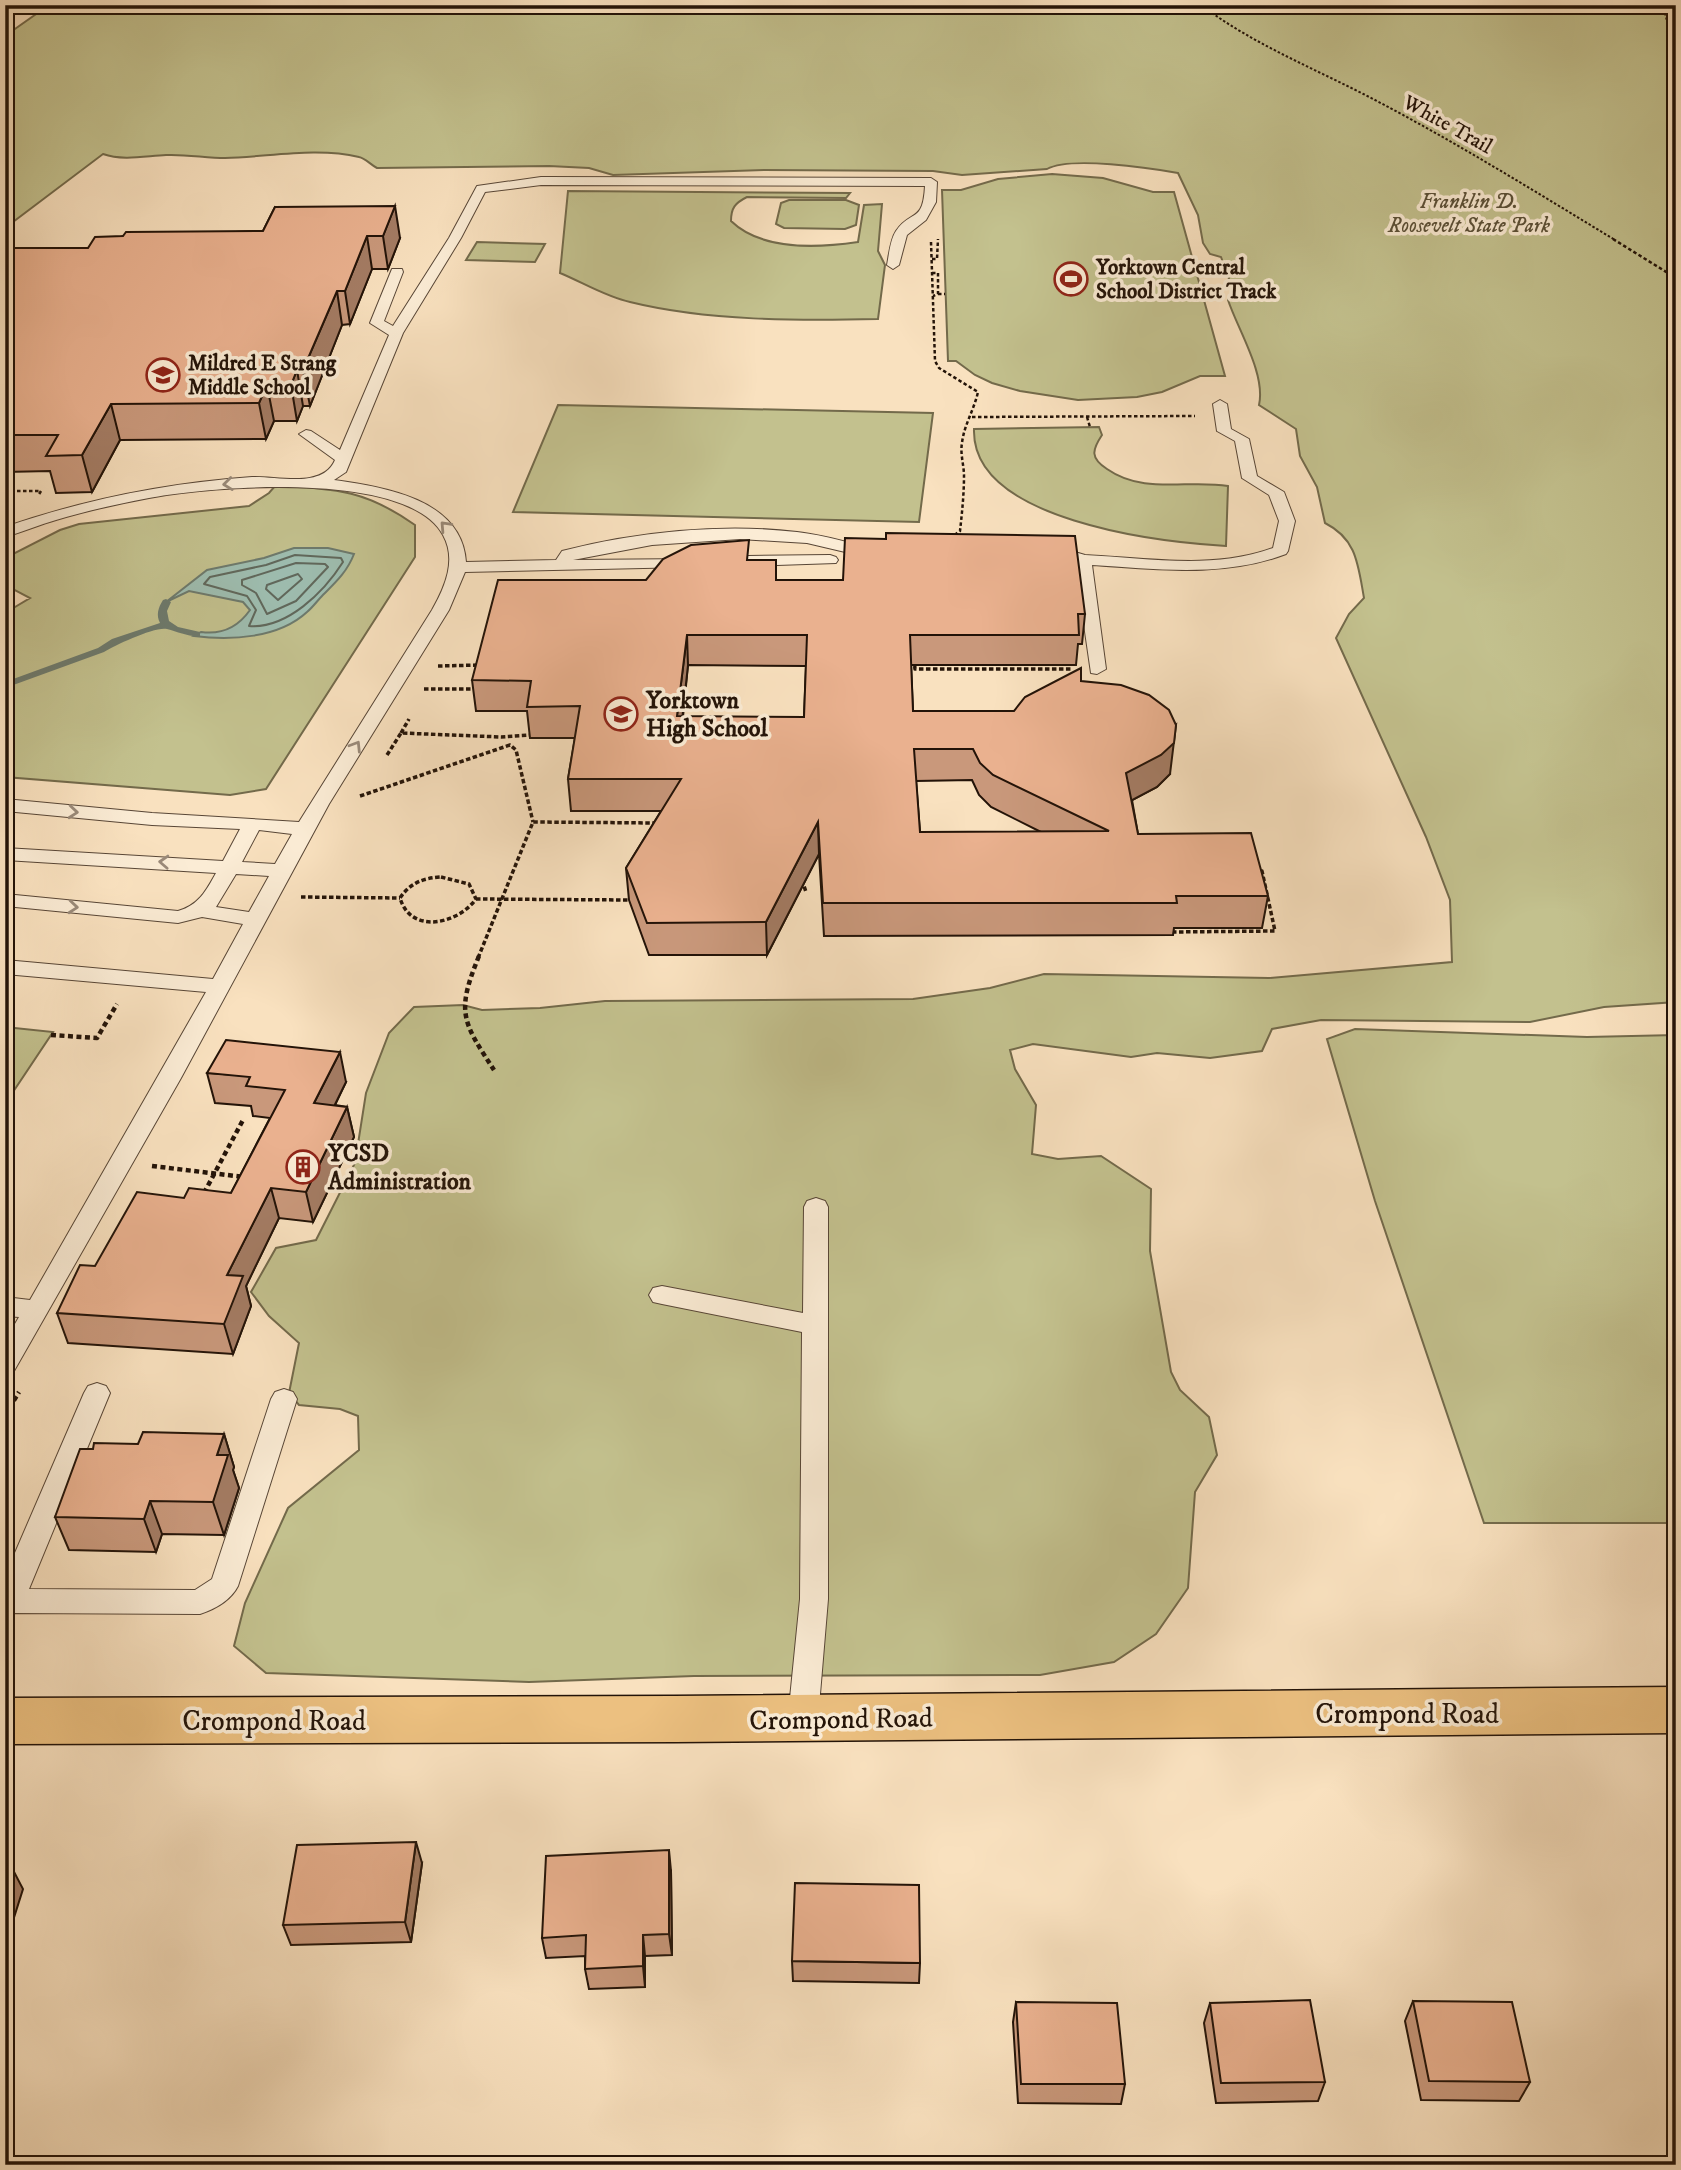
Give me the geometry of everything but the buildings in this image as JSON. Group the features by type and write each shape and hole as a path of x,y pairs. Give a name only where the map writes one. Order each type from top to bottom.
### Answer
{"highway":[{"name":"Crompond Road","path":"5,1721 803,1718 1676,1710"}],"lane":[{"path":"320,482 338,472 396,333 455,238 481,189 541,181 931,183 930,202 922,217 901,233 893,265"},
{"path":"396,333 377,323 397,272"},
{"path":"1028,555 1068,555 1083,560 1213,565 1267,558 1280,551 1287,521 1276,492 1250,478 1242,439 1224,431 1220,410"},
{"path":"306,434 344,459"},
{"path":"5,532 47,515 132,496 258,480 320,482 384,492 433,512 454,535 458,567 435,618 320,804 220,987 5,1363"},
{"path":"562,564 568,554 639,541 757,535 797,537 892,556"},
{"path":"736,562 830,560"},
{"path":"1083,560 1097,669"},
{"path":"458,567 709,562"},
{"path":"5,805 152,819 306,829"},
{"path":"5,900 178,917 199,910 211,901 253,824"},
{"path":"5,854 284,870"},
{"path":"199,910 256,920"},
{"path":"5,967 220,987"},
{"path":"803,1718 814,1599 817,1207"},
{"path":"662,1295 816,1325"},
{"path":"5,1306 36,1310"},
{"path":"97,1392 7,1603 200,1602 224,1586 284,1399"}],"path":[{"name":"White Trail","path":"1201,5 1230,27 1255,41 1364,95 1513,177 1676,278"},
{"path":"1655,5 1664,10 1669,28 1676,35"},
{"path":"932,259 937,259 938,239 943,239"},
{"path":"931,241 935,361 939,368 978,392 972,417 965,425 961,447 964,474 960,531 952,536"},
{"path":"932,273 938,273 938,294"},
{"path":"933,296 945,294"},
{"path":"972,417 1087,417 1220,410"},
{"path":"1087,417 1090,427"},
{"path":"5,491 41,491 36,499"},
{"path":"913,658 915,669 1097,669"},
{"path":"435,666 485,665"},
{"path":"418,700 430,677"},
{"path":"424,689 480,689"},
{"path":"380,765 413,711"},
{"path":"401,733 501,737 531,735"},
{"path":"494,1070 464,1021 463,1005 467,985 533,822 516,750 501,737"},
{"path":"358,796 510,745"},
{"path":"353,806 365,786"},
{"path":"533,822 671,823"},
{"path":"1172,932 1275,931 1262,871 1247,871"},
{"path":"801,875 806,892"},
{"path":"446,877 469,884 476,899 472,906 456,918 432,922 418,920 407,914 401,907 400,898 408,887 417,882 446,877"},
{"path":"295,907 308,885"},
{"path":"302,896 400,898"},
{"path":"476,899 629,900"},
{"path":"51,1035 97,1038 132,979"},
{"path":"203,1196 243,1120"},
{"path":"155,1154 149,1165 248,1177"},
{"path":"5,1415 19,1391"}],"green space":[{"name":"Franklin D. Roosevelt State Park","path":"49,5 1676,5 1676,1002 1604,1007 1530,1022 1321,1020 1272,1029 1262,1051 1210,1058 1157,1053 1131,1057 1033,1044 1010,1050 1015,1069 1036,1105 1032,1154 1058,1159 1101,1156 1151,1189 1150,1251 1171,1372 1180,1390 1209,1417 1217,1455 1195,1492 1188,1588 1156,1634 1114,1662 1040,1675 694,1676 529,1682 266,1673 234,1646 245,1603 288,1508 359,1450 358,1416 340,1409 299,1405 289,1393 299,1343 269,1316 251,1292 276,1248 316,1240 355,1163 366,1093 389,1033 414,1007 463,1005 482,1010 540,1008 605,1001 913,999 990,988 1044,974 1269,978 1452,962 1450,900 1426,837 1336,638 1349,614 1364,598 1354,554 1344,537 1325,523 1317,487 1300,456 1296,429 1259,405 1259,380 1255,366 1228,300 1233,290 1221,257 1210,254 1203,243 1198,215 1178,173 1130,166 1073,163 1047,169 962,175 933,171 764,170 613,175 589,168 549,166 377,168 361,158 326,153 225,158 173,155 126,158 103,154 5,228 5,36"},
{"name":"Yorktown Central School District Track","path":"1052,174 1103,178 1153,192 1174,192 1225,376 1200,376 1162,392 1137,397 1078,400 1020,391 992,383 956,361 948,361 942,190 961,190 998,179"},
{"path":"568,191 850,193 846,198 747,197 733,209 731,221 758,238 808,246 858,242 864,205 882,204 878,251 885,265 878,319 785,320 721,316 660,308 621,300 603,293 560,273"},
{"path":"789,200 846,200 859,205 856,225 845,229 784,228 776,224 781,203"},
{"path":"477,242 545,244 535,262 466,260"},
{"path":"558,405 933,413 919,522 513,512"},
{"path":"1099,427 1102,435 1096,445 1095,457 1101,465 1121,477 1151,484 1228,486 1226,546 1158,539 1116,531 1074,520 1035,505 1003,486 981,460 974,429"},
{"path":"275,486 333,490 380,504 415,525 415,557 266,789 230,795 5,777 5,613 30,598 5,585 5,558 60,530 79,524 249,506"},
{"path":"5,1027 53,1032 5,1104"},
{"path":"1355,1029 1587,1037 1676,1035 1676,1523 1484,1523 1375,1201 1327,1039"}],"water":[{"path":"294,548 328,548 354,554 341,576 311,608 296,621 283,627 254,636 194,636 201,632 216,632 229,628 250,610 243,602 189,591 166,602 207,570 264,558"}],"waterway":[{"path":"166,602 162,617 165,622 175,629 197,634"},
{"path":"5,685 101,650 115,641 166,624"}],"place":[{"name":"Yorktown Central School District Track","path":"1071,279"},
{"name":"Mildred E Strang Middle School","path":"163,375"},
{"name":"Yorktown High School","path":"621,714"},
{"name":"YCSD Administration","path":"303,1167"}]}
